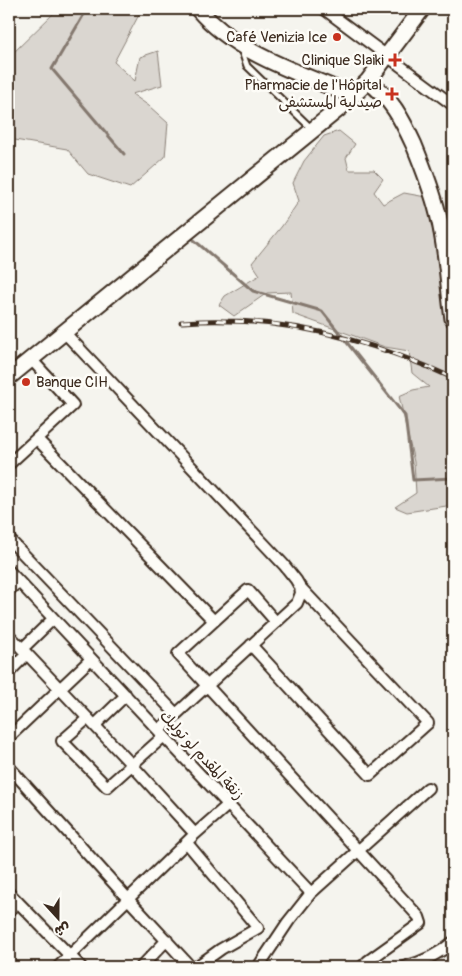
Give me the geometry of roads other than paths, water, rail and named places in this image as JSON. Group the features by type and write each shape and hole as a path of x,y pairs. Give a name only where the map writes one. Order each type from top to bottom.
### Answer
{"street":[{"path":"198,9 213,25 241,46 275,63 353,96"},
{"path":"324,9 386,57 451,102"},
{"path":"9,377 353,96 368,81 422,9"},
{"path":"368,81 395,108 412,140 425,175 438,214 453,319"},
{"path":"64,332 284,565 300,587 428,723 370,774 251,645"},
{"path":"9,464 74,405 31,359"},
{"path":"38,439 214,621"},
{"path":"9,539 176,714"},
{"name":"زنقة المقدم لو توليك","path":"9,571 311,893"},
{"path":"9,590 18,582"},
{"path":"126,695 62,741 108,787 162,733 176,714 297,602 301,592 300,587"},
{"path":"276,622 248,590 178,654 416,912 421,923 362,967"},
{"path":"9,672 53,618"},
{"path":"9,636 60,688 195,834"},
{"path":"9,737 91,659"},
{"path":"9,766 167,940 187,963 188,967"},
{"path":"258,967 288,922 311,893 428,788"},
{"path":"58,967 195,834 228,805"},
{"path":"186,843 258,928 196,967"},
{"path":"9,893 81,967"},
{"path":"9,911 18,902"},
{"path":"141,967 167,940"},
{"path":"404,967 421,963 439,954 453,942"}],"lane":[{"path":"241,46 247,66 313,130"}],"waterway":[{"path":"87,9 52,69 124,154"},
{"path":"194,240 253,291 322,311 405,416 413,480 453,478"}],"railway":[{"path":"181,322 257,322 315,331 372,346 427,366 453,378"}],"place":[{"name":"Café Venizia Ice","path":"337,37"},
{"name":"Clinique Slaiki","path":"395,60"},
{"name":"Pharmacie de l'Hôpital صيدلية المستشفى","path":"392,94"},
{"name":"Banque CIH","path":"26,382"}]}
